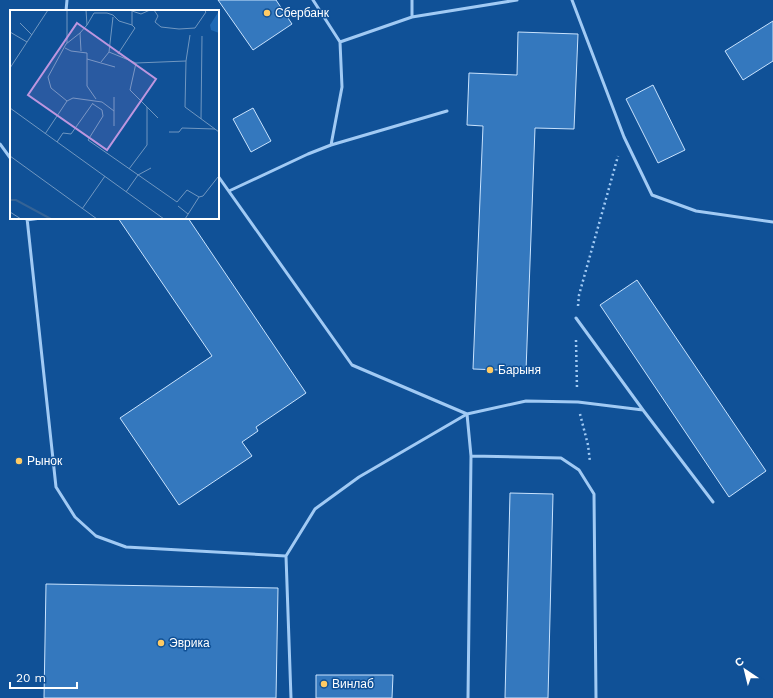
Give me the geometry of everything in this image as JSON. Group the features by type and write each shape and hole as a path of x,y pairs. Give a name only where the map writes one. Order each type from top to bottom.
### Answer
{"lane":[{"path":"66,10 67,0"},
{"path":"314,0 340,42 342,87 331,145"},
{"path":"412,0 412,17"},
{"path":"340,42 412,17 518,0"},
{"path":"572,0 624,137 652,195 696,211 773,222"},
{"path":"229,191 308,154 331,145 447,111"},
{"path":"0,144 10,158"},
{"path":"219,177 352,365 468,414"},
{"path":"27,219 56,487 75,517 96,536 126,547 286,556"},
{"path":"576,318 643,410 713,502"},
{"path":"291,698 286,556 315,509 359,477 468,414 526,401 578,402 643,410"},
{"path":"468,414 472,456 468,698"},
{"path":"472,456 561,458 579,470 594,494 596,698"}],"building":[{"path":"218,0 276,0 292,24 253,50"},
{"path":"773,21 773,61 743,80 725,51"},
{"path":"518,32 578,34 574,129 535,128 526,371 473,369 483,126 467,125 469,73 517,75"},
{"path":"653,85 685,150 658,163 626,99"},
{"path":"253,108 271,141 251,152 233,119"},
{"path":"119,219 189,219 306,393 256,427 258,431 242,442 252,456 179,505 120,418 212,356"},
{"path":"637,280 766,471 729,497 600,305"},
{"path":"510,493 553,494 548,698 505,698"},
{"name":"Эврика","path":"46,584 278,588 276,698 44,698"},
{"path":"316,675 393,675 392,698 316,698"}],"place":[{"name":"Сбербанк","path":"267,13"},
{"name":"Барыня","path":"490,370"},
{"name":"Рынок","path":"19,461"},
{"name":"Эврика","path":"161,643"},
{"name":"Винлаб","path":"324,684"}]}
